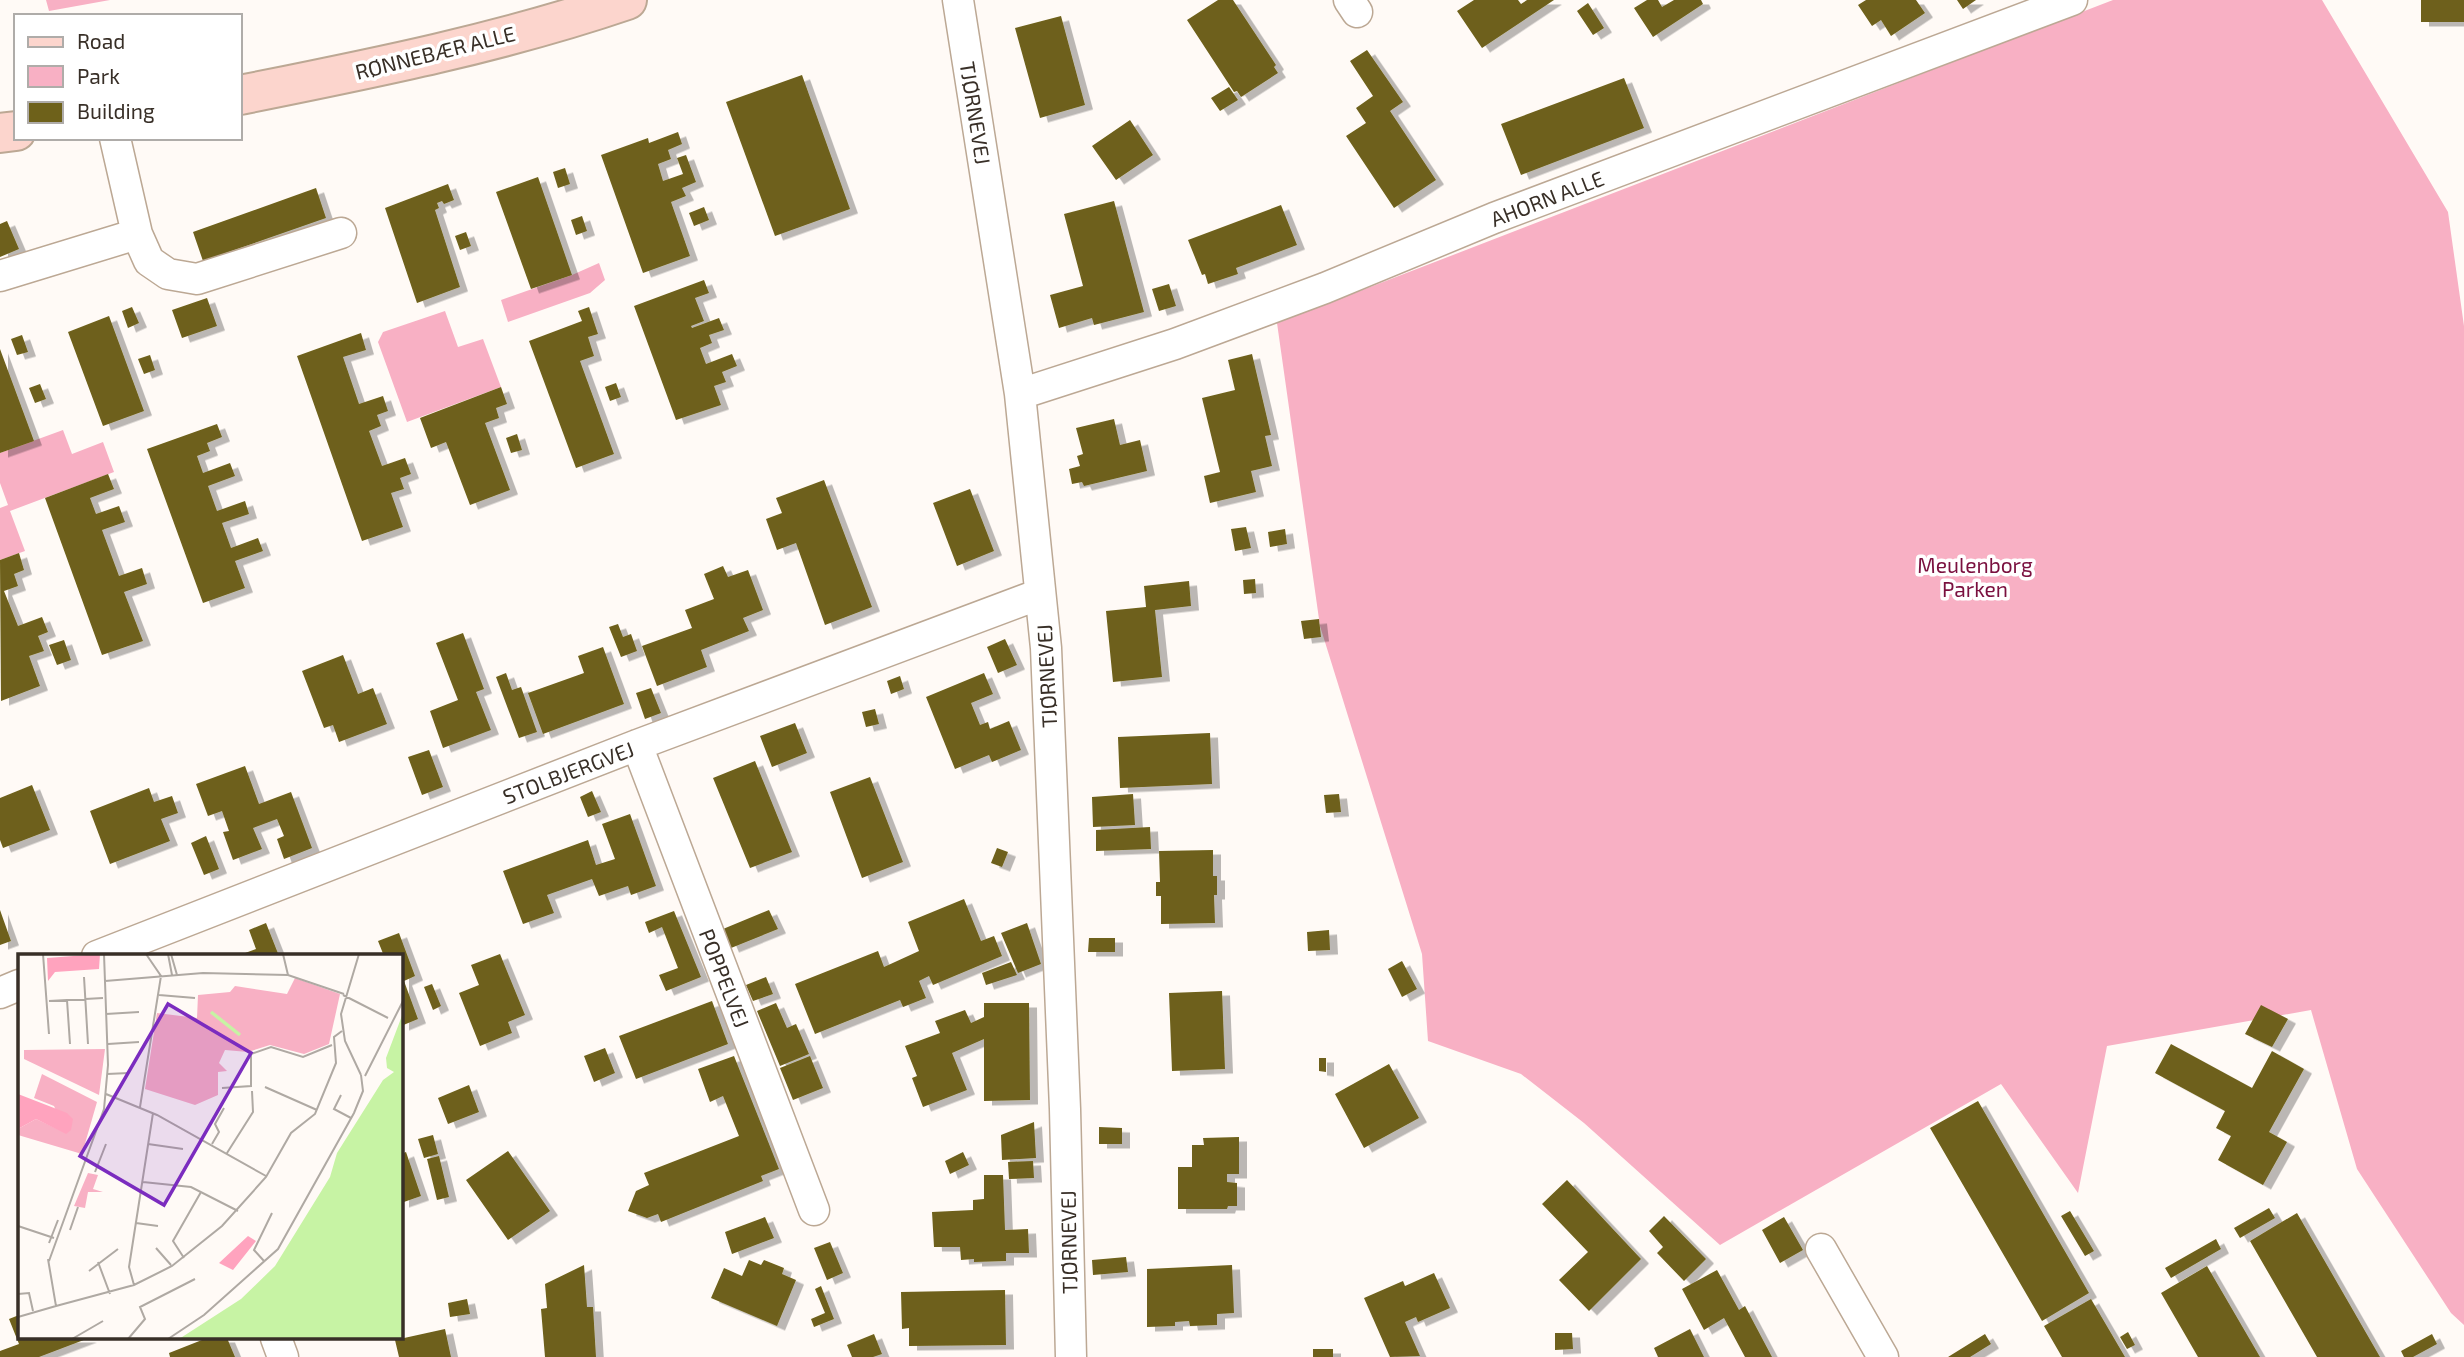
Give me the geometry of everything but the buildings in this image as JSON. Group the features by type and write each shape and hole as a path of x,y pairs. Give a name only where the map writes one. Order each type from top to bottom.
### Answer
{"main road":[{"name":"RØNNEBÆR ALLE","path":"242,95 393,65 579,16 627,0"}],"street":[{"name":"TJØRNEVEJ","path":"958,0 1020,394 1046,648 1063,1067 1071,1357"},
{"name":"AHORN ALLE","path":"1020,394 1175,344 1325,288 1494,218 2072,0"},
{"path":"115,140 137,234 149,261 168,274 197,279 341,233"},
{"path":"0,276 137,234"},
{"name":"STOLBJERGVEJ","path":"108,954 131,950 637,745 1040,594"},
{"name":"POPPELVEJ","path":"637,745 814,1210"},
{"path":"0,993 18,985"},
{"path":"1821,1249 1883,1357"},
{"path":"277,1340 284,1357"}],"green space":[{"path":"46,0 110,0 49,11"},
{"name":"Meulenborg Parken","path":"2113,0 2322,0 2448,212 2464,326 2464,1325 2451,1313 2357,1169 2311,1010 2107,1046 2078,1193 2001,1084 1720,1245 1584,1123 1521,1074 1428,1041 1422,954 1320,626 1277,323"},
{"path":"599,263 605,280 590,293 508,322 501,300"},
{"path":"445,311 458,347 483,339 501,387 407,422 378,342 383,332"},
{"path":"63,430 72,454 103,442 114,472 10,511 25,551 0,560 0,508 8,505 0,483 0,453"}]}
